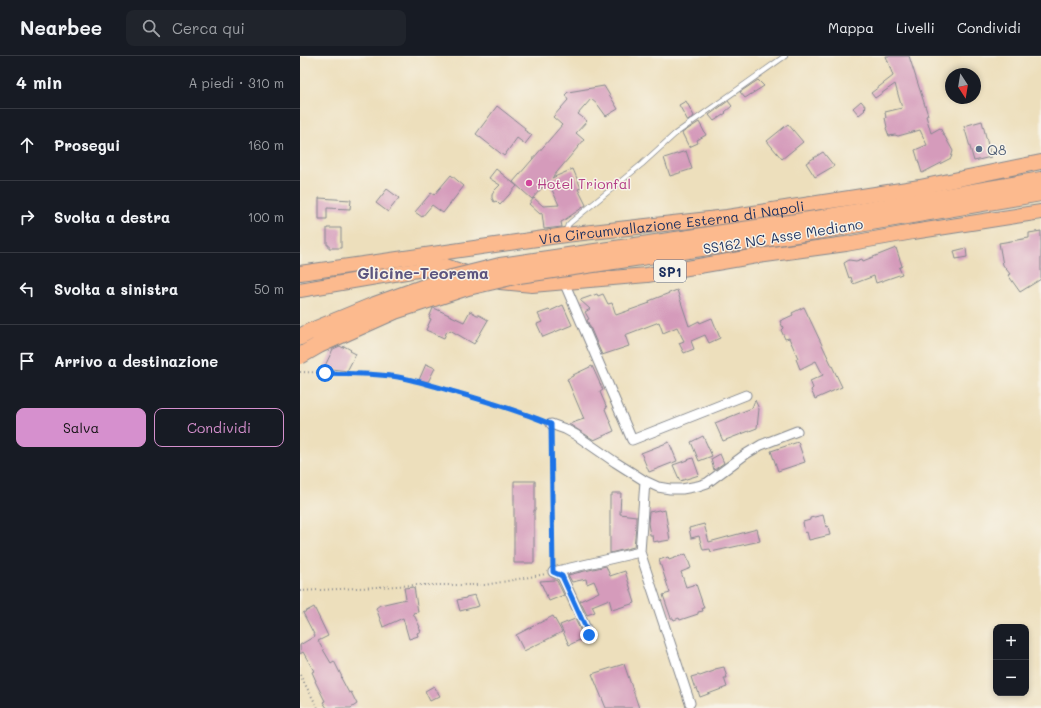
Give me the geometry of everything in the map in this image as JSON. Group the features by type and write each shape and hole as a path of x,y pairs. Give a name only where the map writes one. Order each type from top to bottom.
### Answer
{"highway":[{"name":"SS162 NC Asse Mediano","path":"300,356 319,345 395,311 468,287 519,276 823,224 1041,180"},
{"name":"SS162 NC Asse Mediano","path":"300,337 372,306 444,280 500,266 823,224 1041,193"}],"main road":[{"name":"Via Circumvallazione Esterna di Napoli","path":"300,272 564,235 727,217 920,187 1041,162"},
{"name":"SP1","path":"300,290 413,270 446,266 480,278 504,282 532,284 647,275 751,257 846,244 1041,212"}],"street":[{"path":"564,282 632,440 746,395"},
{"path":"551,424 576,434 645,481 658,487 670,489 682,489 707,483 746,454 761,445 797,431"},
{"path":"645,481 640,552 690,703"},
{"path":"553,572 640,552"},
{"path":"553,572 562,576 589,635"}],"lane":[{"path":"564,235 570,222 642,164 675,134 785,56"}],"path":[{"path":"300,372 367,374 398,377 483,400 518,411 551,424 553,572 486,585 416,585 300,591"},
{"path":"300,675 318,708"}],"building":[{"path":"886,56 909,56 928,115 926,116 931,133 940,128 953,151 951,158 922,173 915,150 927,145 920,130 898,136 889,136 886,128 885,112 902,108 895,84 875,98 871,93 893,76"},
{"path":"758,80 764,86 745,98 740,92"},
{"path":"604,86 618,109 606,116 598,105 591,99 578,114 587,121 576,133 584,140 552,178 573,169 581,188 578,189 586,205 561,222 562,227 544,229 542,213 540,214 529,204 534,198 543,206 559,205 548,181 532,199 513,182 562,125 553,117 568,100 565,95 568,92"},
{"path":"686,101 694,116 688,121 679,105"},
{"path":"728,101 732,106 725,112 726,113 714,121 709,115"},
{"path":"861,101 866,107 864,109 865,110 859,115 853,108"},
{"path":"497,106 525,128 524,130 532,135 525,144 517,138 504,156 476,134"},
{"path":"982,121 991,157 974,161 964,126"},
{"path":"699,122 706,135 697,140 698,143 689,147 682,133"},
{"path":"788,124 803,142 782,159 767,141"},
{"path":"686,151 692,169 670,176 664,158"},
{"path":"823,152 834,166 815,177 806,163"},
{"path":"496,169 517,186 500,205 496,201 494,202 492,195 500,185 489,178"},
{"path":"451,175 464,186 443,213 432,205 422,217 415,212 431,193 434,195"},
{"path":"387,189 399,198 388,212 376,203"},
{"path":"319,198 351,200 350,209 327,208 327,219 319,219"},
{"path":"327,228 341,228 341,248 329,248 329,245 327,245"},
{"path":"1041,231 1041,279 1020,292 1003,265 999,243 1029,238 1029,233"},
{"path":"896,248 902,266 899,268 902,274 876,283 874,276 853,284 851,277 849,278 844,263 849,260 856,261 862,259 863,261"},
{"path":"966,248 967,257 956,259 954,251"},
{"path":"677,290 689,326 699,321 700,323 712,318 720,338 709,343 705,335 691,341 694,349 684,353 679,343 684,341 677,327 663,333 659,322 625,335 629,346 602,355 587,320 589,319 585,312 590,309 580,300 597,294 598,296 603,294 608,304 612,303 616,315 650,303 649,301"},
{"path":"563,305 572,325 543,337 537,324 542,322 538,314 549,310 550,311"},
{"path":"804,307 842,387 815,399 811,390 813,388 810,381 823,375 816,361 800,369 796,359 798,358 789,338 785,339 781,330 783,328 780,321 793,315 792,313"},
{"path":"433,308 464,322 470,311 488,320 474,344 450,330 449,332 447,331 444,338 426,330 431,319 429,318"},
{"path":"340,346 343,348 344,346 356,354 347,371 324,368 333,349"},
{"path":"426,364 435,368 428,382 419,380"},
{"path":"592,366 603,390 600,392 614,431 594,440 569,424 584,419 567,379"},
{"path":"755,400 759,409 757,428 723,441 715,423 752,408"},
{"path":"703,436 712,456 699,461 691,442"},
{"path":"669,442 677,461 649,472 641,453"},
{"path":"798,442 805,462 778,471 771,451"},
{"path":"720,454 724,463 714,470 711,459"},
{"path":"693,458 699,475 680,481 673,465"},
{"path":"514,481 535,481 534,563 514,563"},
{"path":"612,493 621,493 620,514 636,516 636,527 634,547 610,553 610,496 612,496"},
{"path":"665,510 670,540 653,542 648,523 649,512"},
{"path":"823,515 830,535 809,540 807,532 805,533 803,522 810,520 810,518"},
{"path":"704,524 709,542 757,529 760,541 711,552 710,549 703,550 699,536 691,538 689,528"},
{"path":"686,554 691,568 681,572 686,587 696,584 704,608 702,608 703,611 698,612 698,614 680,620 679,618 674,620 671,618 663,595 670,593 659,560 668,557 669,560"},
{"path":"606,566 610,576 625,571 635,603 612,610 609,599 592,606 595,612 587,615 580,601 599,592 594,581 587,584 586,579 572,582 568,575"},
{"path":"540,581 557,581 564,595 549,601"},
{"path":"414,587 418,612 413,613 421,631 417,633 418,636 409,639 403,618 383,627 376,608 380,605 406,599 404,588"},
{"path":"475,595 479,606 460,611 457,600"},
{"path":"314,607 328,636 318,641 331,663 334,661 349,693 351,692 357,704 351,708 327,708 323,702 325,701 315,681 312,672 314,671 303,652 300,654 300,645 315,636 303,613"},
{"path":"553,616 562,632 524,651 516,635"},
{"path":"575,619 584,638 569,645 560,625"},
{"path":"624,664 639,708 606,708 592,674"},
{"path":"724,667 727,678 724,678 727,687 700,697 697,688 695,689 691,677 698,675 700,676 714,671 715,669"},
{"path":"434,686 440,696 430,701 425,691"}],"place":[{"name":"Q8","path":"979,149"},
{"name":"Hotel Trionfal","path":"529,183"}],"district":[{"name":"Glicine-Teorema","path":"423,272"}],"route":[{"path":"325,373 367,374 398,377 470,396 518,411 551,424 553,572 562,576 589,635"}]}
